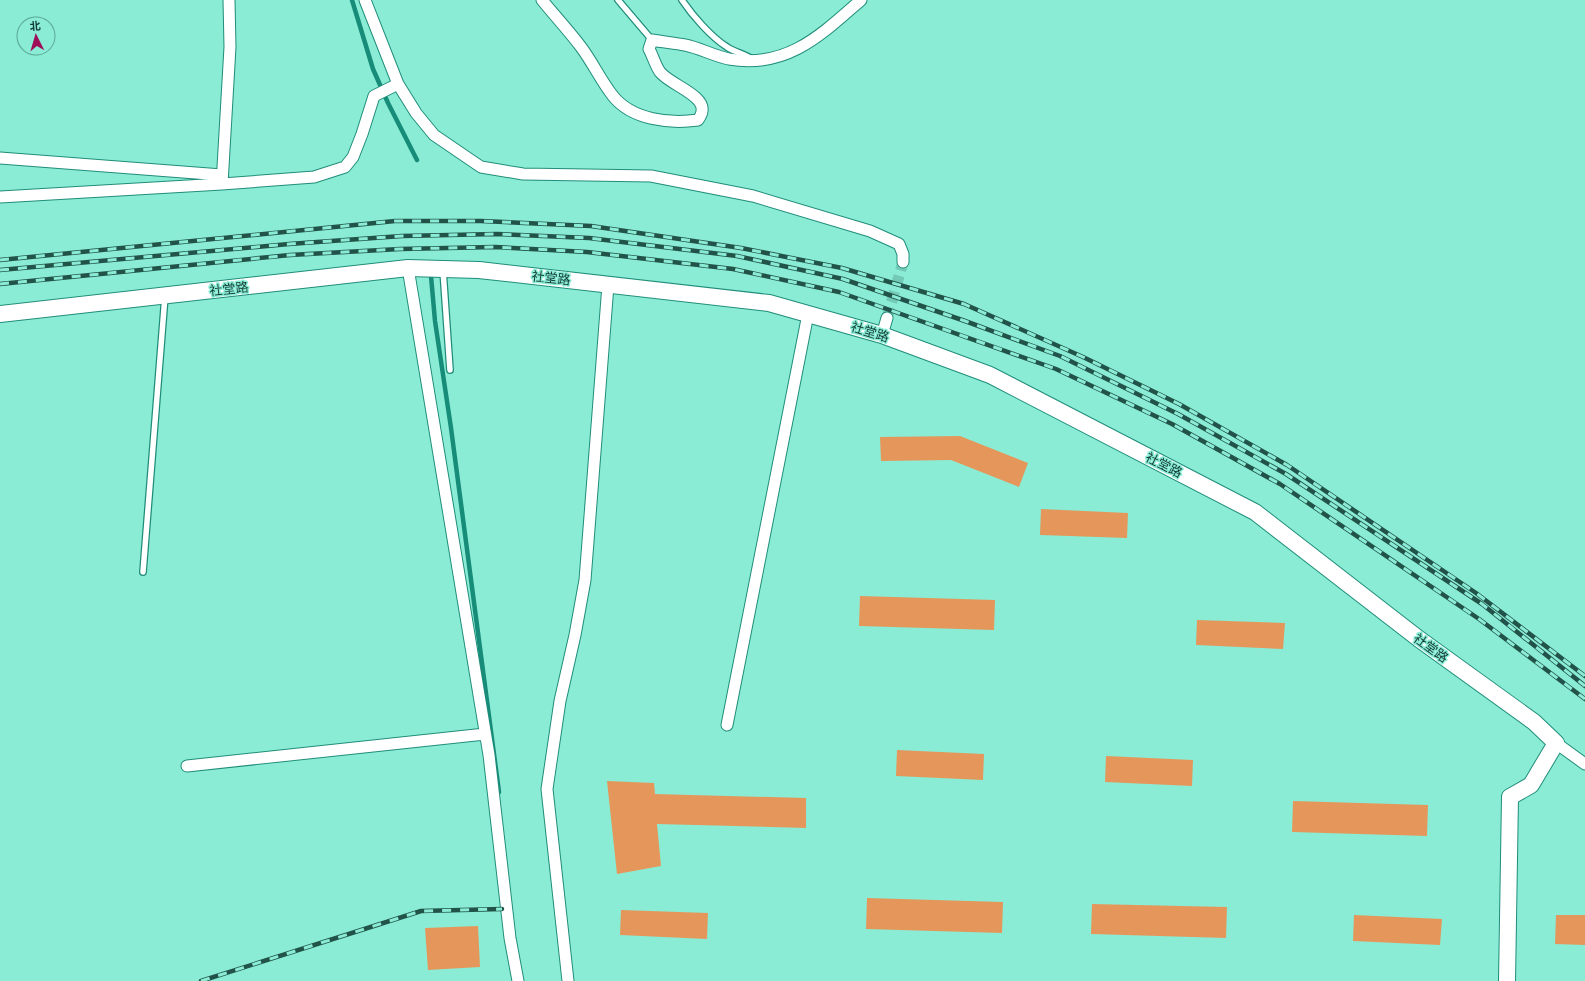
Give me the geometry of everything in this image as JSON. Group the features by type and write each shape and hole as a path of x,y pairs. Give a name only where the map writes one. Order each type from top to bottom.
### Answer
{"street":[{"path":"222,180 230,47 229,0"},
{"path":"365,0 394,85 434,135 481,167 523,174 651,176 753,196 870,231 898,244 903,254 903,262"},
{"path":"542,0 581,47 614,97 633,112 657,119 683,122 698,120 702,112 702,103 696,97 674,84 660,72 649,49 652,40 685,45 729,59 755,60 780,57 804,46 840,19 861,0"},
{"path":"0,197 222,180 314,177 345,167 353,157 374,96 394,85"},
{"path":"0,158 222,180"},
{"path":"408,268 485,734 510,938 518,981"},
{"name":"社堂路","path":"0,314 408,268 479,270 769,303 882,335 990,374 1255,512 1419,639 1534,722 1556,743"},
{"path":"568,981 547,788 560,701 575,635 585,580 608,285"},
{"path":"727,726 808,314"},
{"path":"882,335 887,318"},
{"path":"187,766 485,734"},
{"path":"1507,981 1510,797 1531,785 1556,743 1585,764"}],"lane":[{"path":"618,0 652,40"},
{"path":"682,0 708,30 728,48 745,54 755,60"},
{"path":"443,269 450,370"},
{"path":"142,572 165,296"}],"building":[{"path":"960,436 1028,463 1019,487 951,460 881,461 880,437"},
{"path":"1041,509 1128,513 1127,538 1040,535"},
{"path":"860,596 995,600 994,630 859,626"},
{"path":"1197,620 1285,623 1283,649 1196,645"},
{"path":"897,750 984,754 983,780 896,776"},
{"path":"1106,756 1193,760 1192,786 1105,782"},
{"path":"607,781 654,783 655,794 806,798 806,828 657,824 661,866 617,874"},
{"path":"1293,801 1428,805 1427,836 1292,832"},
{"path":"867,898 1003,902 1002,933 866,929"},
{"path":"1092,904 1227,907 1226,938 1091,934"},
{"path":"621,910 708,913 707,939 620,935"},
{"path":"1354,915 1442,919 1440,945 1353,941"},
{"path":"1556,915 1585,915 1585,945 1555,944"},
{"path":"478,926 480,967 428,970 425,928"}],"waterway":[{"path":"352,0 373,69 388,103 417,160"},
{"path":"431,276 435,321 451,428 499,792"}],"tunnel":[{"path":"887,318 903,262"}],"railway":[{"path":"0,260 395,221 481,221 591,226 741,248 842,268 964,304 1083,357 1179,404 1287,465 1476,593 1585,676"},
{"path":"0,270 289,244 402,236 497,234 589,238 737,256 843,279 965,321 1060,356 1178,414 1286,474 1482,604 1585,686"},
{"path":"0,284 290,255 400,249 495,247 587,252 733,269 839,292 1056,369 1172,424 1280,484 1479,619 1585,699"},
{"path":"201,981 421,911 502,909"}]}
